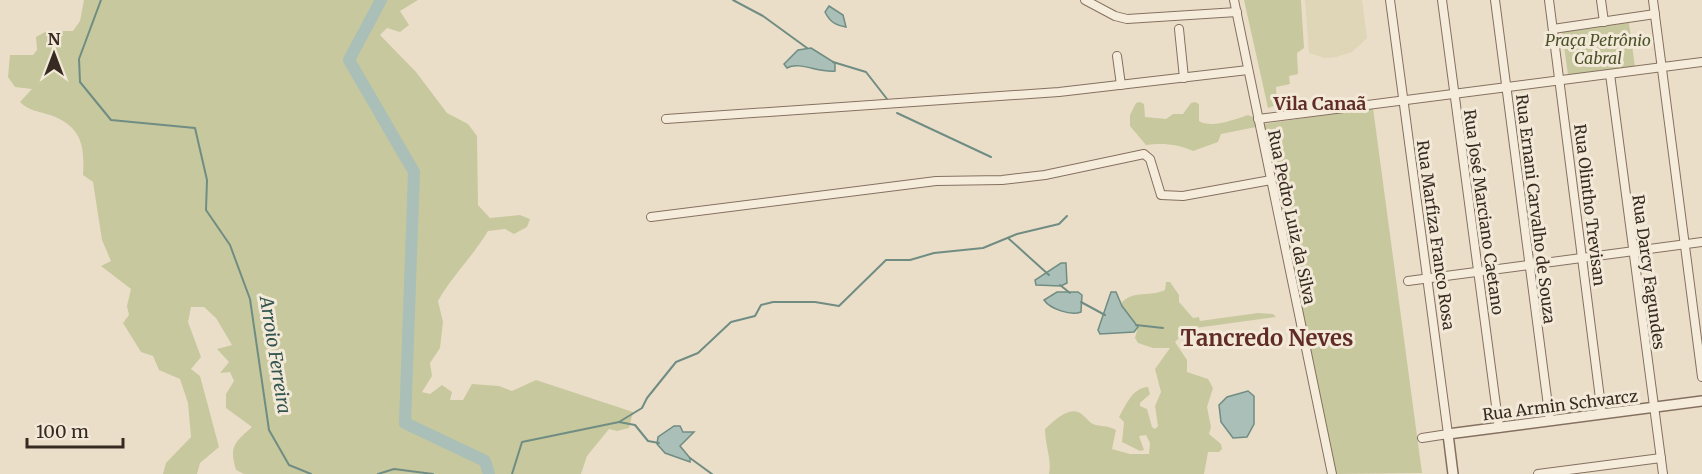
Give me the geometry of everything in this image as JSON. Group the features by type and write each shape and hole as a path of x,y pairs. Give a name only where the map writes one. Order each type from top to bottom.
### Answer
{"street":[{"path":"1085,0 1115,16 1127,19 1237,12"},
{"name":"Rua Pedro Luiz da Silva","path":"1234,0 1332,474"},
{"name":"Rua Marfiza Franco Rosa","path":"1390,0 1453,474"},
{"name":"Rua José Marciano Caetano","path":"1442,0 1499,428"},
{"name":"Rua Ernani Carvalho de Souza","path":"1495,0 1550,421"},
{"name":"Rua Olintho Trevisan","path":"1549,0 1584,258 1602,414"},
{"path":"1601,0 1604,22"},
{"path":"1653,0 1702,376"},
{"path":"1553,29 1655,14"},
{"path":"1179,29 1184,78"},
{"path":"1118,56 1121,85"},
{"path":"1258,119 1702,62"},
{"path":"666,119 1047,93 1248,70"},
{"name":"Rua Darcy Fagundes","path":"1610,74 1663,474"},
{"path":"651,217 936,181 1002,180 1045,175 1144,154 1150,159 1161,195 1183,196 1271,180"},
{"path":"1408,281 1702,242"},
{"name":"Rua Armin Schvarcz","path":"1422,438 1702,401"},
{"path":"1538,474 1661,458"}],"shaded area":[{"path":"1305,0 1362,0 1367,38 1352,52 1336,57 1325,58 1309,53"}],"green space":[{"path":"84,0 418,0 400,11 409,25 400,32 387,28 380,35 416,72 447,113 468,124 477,136 478,205 490,218 520,215 530,219 527,227 514,234 505,229 488,231 438,301 443,322 440,348 430,363 432,376 422,392 430,394 442,385 452,392 450,400 463,400 472,384 499,386 512,391 536,380 633,412 629,428 617,431 609,429 587,456 581,474 244,474 236,470 233,450 237,441 252,427 226,408 226,394 234,381 230,372 220,373 229,362 217,349 232,345 216,318 204,307 191,307 188,322 201,357 191,369 200,376 219,447 200,463 197,474 163,474 166,463 191,437 188,403 180,379 159,370 153,356 141,352 123,323 129,315 127,306 131,289 101,266 111,261 102,240 93,182 83,175 83,155 79,138 69,125 23,105 20,102 32,89 15,87 8,77 10,55 33,55 37,50 36,37 47,31 73,31 80,21"},
{"path":"1244,0 1301,0 1304,48 1297,53 1298,74 1289,76 1290,84 1276,87 1277,105 1268,108"},
{"name":"Praça Petrônio Cabral","path":"1629,23 1635,67 1568,75 1562,32"},
{"path":"1195,102 1199,104 1199,121 1210,124 1248,115 1253,117 1256,127 1221,134 1218,142 1193,151 1170,145 1146,145 1130,126 1130,115 1136,103 1144,104 1145,117 1166,119 1173,114 1183,114 1191,103"},
{"path":"1373,108 1422,473 1335,474 1264,124"},
{"path":"1166,282 1170,282 1179,295 1179,302 1193,318 1199,317 1200,321 1258,313 1273,314 1276,317 1188,329 1175,342 1187,360 1187,372 1208,379 1213,388 1207,407 1211,427 1209,434 1221,444 1222,449 1219,452 1208,452 1204,474 1049,474 1050,463 1045,429 1060,416 1073,411 1082,414 1093,424 1116,430 1112,449 1130,454 1149,454 1150,443 1146,435 1139,436 1144,450 1140,451 1122,442 1124,422 1119,417 1134,394 1148,387 1150,394 1140,403 1140,406 1147,409 1152,427 1155,429 1158,426 1155,406 1161,392 1155,369 1170,348 1153,348 1138,343 1135,338 1138,327 1122,306 1122,302 1132,296 1165,290"}],"water":[{"path":"829,6 843,15 846,27 831,21 825,12"},
{"path":"811,48 835,63 835,71 803,66 787,68 784,64 798,50"},
{"path":"1061,263 1066,263 1067,283 1061,286 1036,285 1035,280"},
{"path":"1057,292 1078,292 1082,295 1081,312 1061,311 1044,300"},
{"path":"1111,292 1116,292 1122,306 1138,327 1134,332 1100,334 1098,330"},
{"path":"1248,391 1254,396 1254,424 1247,437 1233,438 1221,422 1219,405 1227,397"},
{"path":"674,426 680,426 683,432 694,432 680,446 690,458 690,462 665,453 657,444 658,437"}],"waterway":[{"name":"Arroio Ferreira","path":"101,0 79,59 80,82 111,120 195,128 207,180 206,210 230,245 250,299 269,430 289,465 311,474"},
{"name":"Arroio Ferreira","path":"381,0 349,60 414,172 405,423 485,461 489,474"},
{"path":"733,0 763,16 807,48"},
{"path":"833,62 866,72 887,99"},
{"path":"897,113 991,157"},
{"path":"512,474 522,442 619,422 642,408 647,398 676,362 698,353 731,322 755,316 761,305 773,302 815,302 839,306 886,260 910,260 934,253 983,248 1017,234 1059,224 1067,216"},
{"path":"1008,238 1049,275"},
{"path":"1060,285 1070,293"},
{"path":"1081,302 1105,315"},
{"path":"1136,325 1163,328"},
{"path":"619,422 635,425 648,441 659,443"},
{"path":"690,458 712,474"},
{"name":"Arroio Ferreira","path":"378,474 394,469 433,474"}],"district":[{"name":"Vila Canaã","path":"1320,104"},
{"name":"Tancredo Neves","path":"1267,338"}]}
